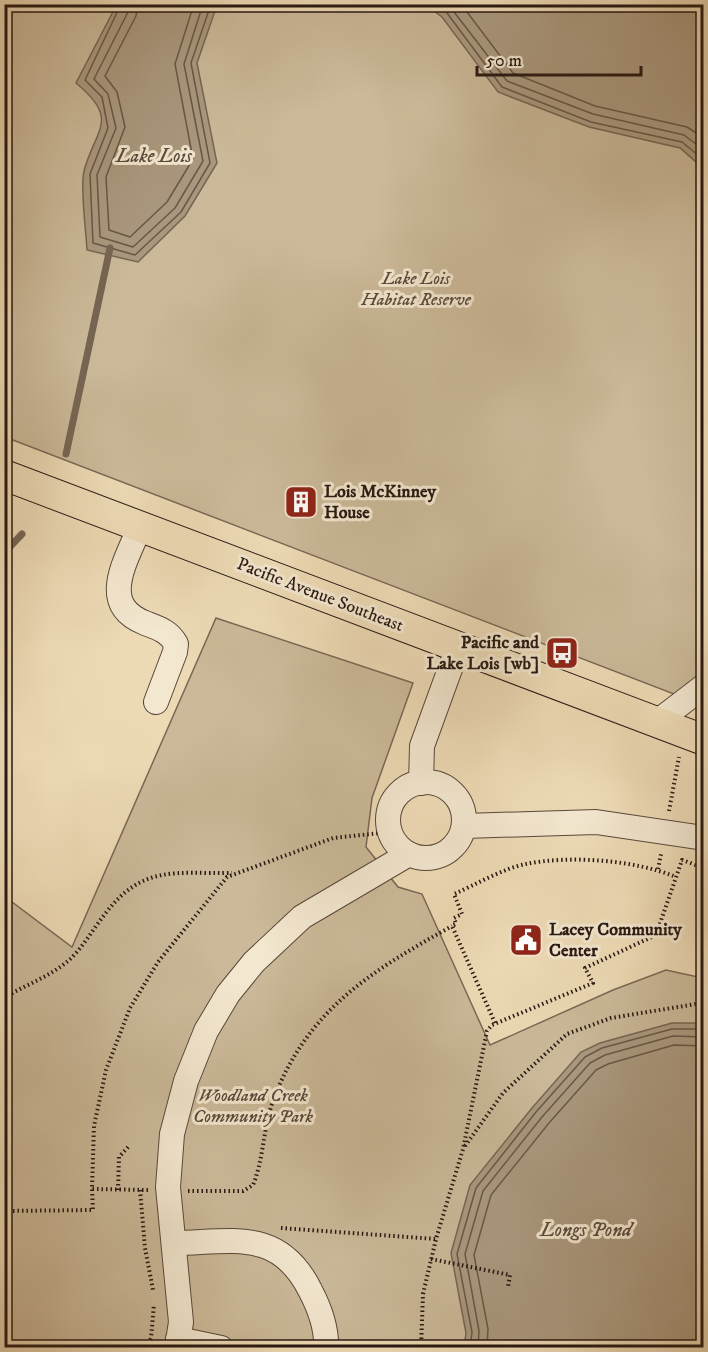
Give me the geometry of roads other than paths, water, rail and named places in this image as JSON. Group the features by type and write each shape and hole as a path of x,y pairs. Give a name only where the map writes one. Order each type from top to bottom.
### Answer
{"main road":[{"name":"Pacific Avenue Southeast","path":"4,475 694,736"}],"street":[{"path":"140,526 119,580 117,593 128,613 165,631 176,644 156,702"},
{"path":"421,783 422,746 458,647"},
{"path":"657,722 704,686"},
{"path":"421,783 438,784 450,791 463,812 464,826 460,838 443,854 426,859 409,854 394,842 389,830 388,817 397,795 408,787 421,783"},
{"path":"464,826 596,822 704,838"},
{"path":"221,1347 178,1343 182,1322 168,1187 172,1134 186,1080 206,1031 217,1012 254,962 302,917 409,854"},
{"path":"175,1243 244,1240 268,1245 302,1273 321,1316 326,1347"}],"water":[{"name":"Lake Lois","path":"117,4 217,5 197,63 217,163 185,216 138,262 87,250 83,178 101,125 101,116 98,106 76,83"},
{"path":"426,5 702,5 703,168 680,148 589,127 498,92 442,17"},
{"name":"Longs Pond","path":"672,1023 703,1023 703,1347 464,1347 466,1333 451,1253 470,1185 581,1052 600,1043"}],"waterway":[{"path":"66,454 110,248"},
{"path":"4,553 22,534"}],"place":[{"name":"Lois McKinney House","path":"301,502"},
{"name":"Pacific and Lake Lois [wb]","path":"562,653"},
{"name":"Lacey Community Center","path":"526,940"}],"park label":[{"name":"Lake Lois Habitat Reserve","path":"416,289"},
{"name":"Woodland Creek Community Park","path":"253,1106"}]}
